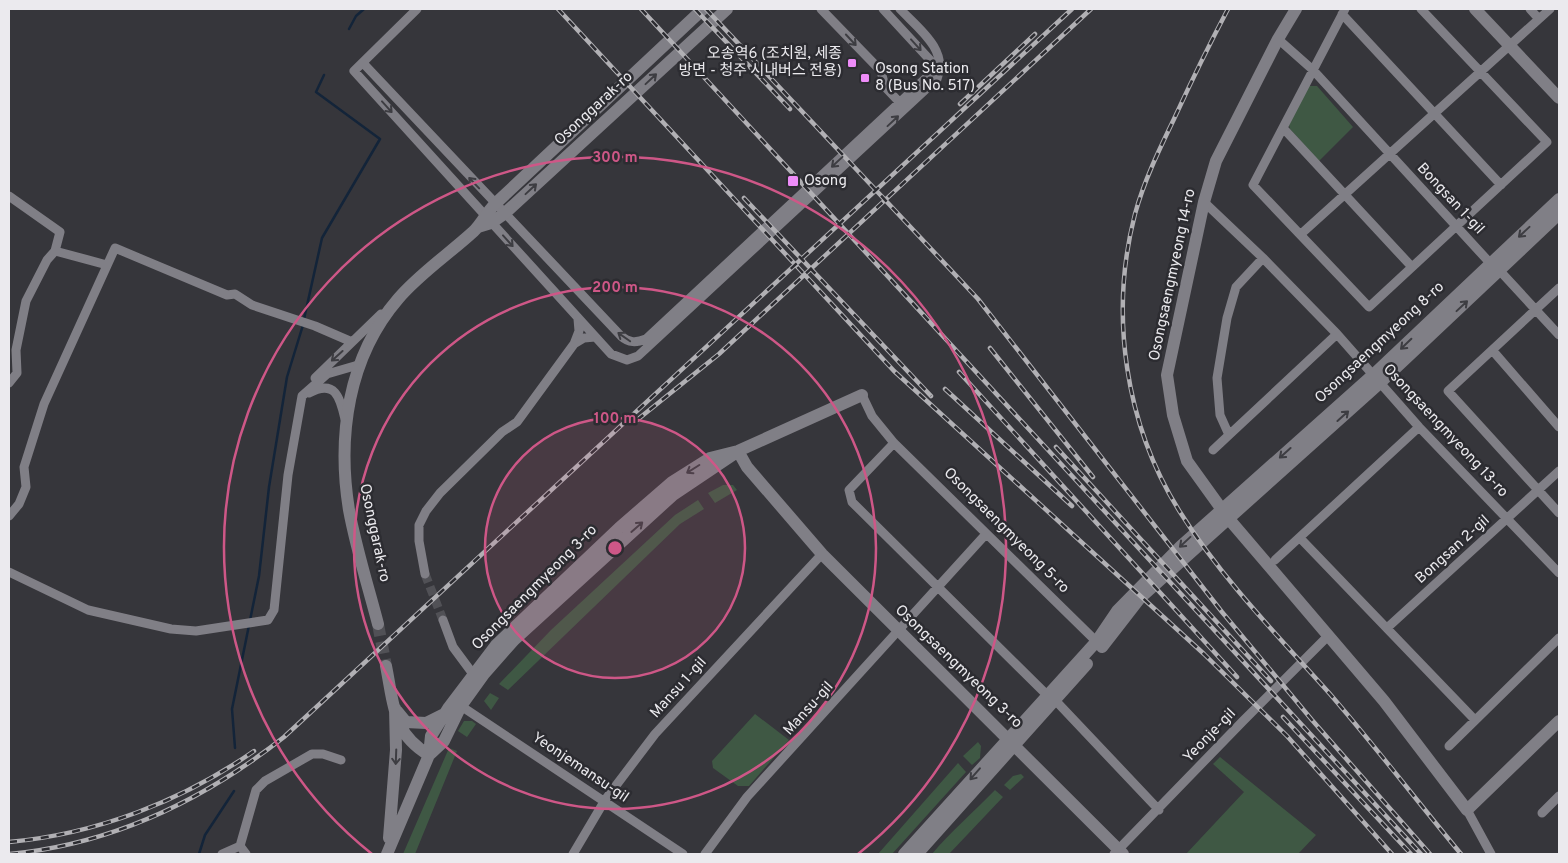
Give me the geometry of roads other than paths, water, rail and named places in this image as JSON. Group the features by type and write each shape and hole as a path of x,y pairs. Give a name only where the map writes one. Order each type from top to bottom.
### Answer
{"street":[{"path":"417,9 354,71 611,354 619,359 627,360 638,356 903,106 928,76 931,70 930,60 883,9"},
{"name":"Osonggarak-ro","path":"488,219 495,204 703,9"},
{"name":"Osonggarak-ro","path":"378,624 350,510 346,473 345,420 358,364 367,345 398,299 478,227 488,219 504,214 727,9"},
{"path":"821,9 881,71 885,88 903,106"},
{"path":"363,63 621,336 629,342 640,341 646,339 903,106 930,87 941,69 940,58 936,48 900,9"},
{"name":"Osongsaengmyeong 14-ro","path":"1296,9 1278,39 1216,161 1204,202 1167,375 1173,415 1187,461 1225,514 1327,637 1384,701 1467,810"},
{"path":"1421,9 1547,142 1501,185 1457,226 1412,267 1369,308 1253,185 1343,12 1434,114 1501,185"},
{"path":"1475,9 1559,98"},
{"path":"1530,9 1539,19"},
{"path":"1301,234 1550,9"},
{"name":"Bongsan 1-gil","path":"1278,39 1313,70 1536,309"},
{"path":"1283,128 1412,267"},
{"path":"9,196 60,232 55,251 47,260 26,301 19,324 19,342 16,350 17,373 9,383"},
{"name":"Osongsaengmyeong 8-ro","path":"1099,644 1140,598 1225,514 1378,378 1495,267 1559,198"},
{"name":"Osongsaengmyeong 13-ro","path":"1204,202 1263,258 1336,334 1378,378 1419,427 1559,573"},
{"name":"Osongsaengmyeong 8-ro","path":"1495,267 1559,214"},
{"path":"9,516 19,504 26,487 24,467 44,404 115,248 228,295 235,294 252,305 352,342"},
{"path":"55,251 107,265"},
{"path":"1229,435 1220,415 1217,378 1226,318 1236,287 1263,258"},
{"path":"1559,288 1448,391 1559,513"},
{"path":"9,572 88,610 172,629 196,631 268,620 274,610 288,475 302,396 316,376 398,299"},
{"path":"1536,309 1559,335"},
{"path":"425,574 419,541 419,525 426,511 440,493 502,432 517,422 574,344 579,331 578,319"},
{"path":"1213,450 1336,334"},
{"path":"574,344 584,338 595,337"},
{"path":"1493,351 1559,426"},
{"path":"302,396 328,374 358,364"},
{"path":"302,396 317,388 326,388 336,392 341,401 345,420"},
{"name":"Osongsaengmyeong 5-ro","path":"738,451 862,394 872,416 894,443 1099,644"},
{"path":"1275,560 1419,427"},
{"path":"894,443 849,490 852,502 1051,698 1159,810"},
{"name":"Osongsaengmyeong 3-ro","path":"738,451 747,467 822,554 898,631 1011,740 1119,852"},
{"name":"Osongsaengmyeong 3-ro","path":"429,754 431,736 444,714 496,646 619,528 672,482 710,458 738,451"},
{"name":"Osongsaengmyeong 3-ro","path":"429,754 444,741 462,706 484,674 514,640 673,495 738,451"},
{"name":"Bongsan 2-gil","path":"1387,628 1559,471"},
{"name":"Mansu-gil","path":"706,854 747,797 986,534"},
{"path":"1300,538 1475,720"},
{"name":"Mansu 1-gil","path":"573,854 605,800 655,734 822,554"},
{"path":"443,620 453,647 473,674"},
{"name":"Yeonje-gil","path":"1119,852 1243,721 1327,637"},
{"path":"1449,746 1559,638"},
{"path":"904,854 1051,698 1099,644"},
{"path":"386,666 401,731 413,745 429,754 387,854"},
{"name":"Yeonjemansu-gil","path":"462,706 683,854"},
{"path":"395,708 406,722 417,724 431,721 444,714"},
{"path":"387,854 394,792 395,708"},
{"path":"1491,854 1467,810 1559,721"},
{"path":"917,854 968,800 1011,740"},
{"path":"240,846 256,790 265,781 312,754 323,754 341,760"},
{"path":"1542,813 1559,796"},
{"path":"222,854 240,846"},
{"path":"240,846 246,854"}],"waterway":[{"path":"349,29 356,16 364,9"},
{"path":"304,319 322,238 380,139 316,92 324,75"},
{"path":"235,748 232,709 259,576 269,487 287,377 303,325"},
{"path":"199,854 205,835 234,791"}],"tunnel":[{"path":"425,574 443,620"},
{"path":"378,624 386,666"}],"railway":[{"path":"558,9 894,371 1204,654 1287,736 1392,854"},
{"path":"641,9 1421,854"},
{"path":"695,9 790,109"},
{"path":"706,9 978,299 1222,612 1312,720 1430,854"},
{"path":"10,854 48,849 85,840 121,829 156,815 222,780 284,737 1072,9"},
{"path":"637,420 719,354 1091,9"},
{"path":"1228,9 1157,154 1135,214 1127,252 1123,291 1123,329 1127,368 1135,406 1146,443 1161,478 1196,537 1232,584 1347,714 1461,854"},
{"path":"960,104 1035,34"},
{"path":"744,198 931,396"},
{"path":"990,348 1093,477"},
{"path":"959,372 1237,677"},
{"path":"945,389 1072,506"},
{"path":"1056,447 1271,681"},
{"path":"1283,717 1411,854"},
{"path":"9,842 42,838 74,831 138,812 198,785 254,751"}],"place":[{"name":"오송역6 (조치원, 세종 방면 - 청주 시내버스 전용)","path":"852,63"},
{"name":"Osong Station 8 (Bus No. 517)","path":"865,78"},
{"name":"Osong","path":"793,181"}]}
